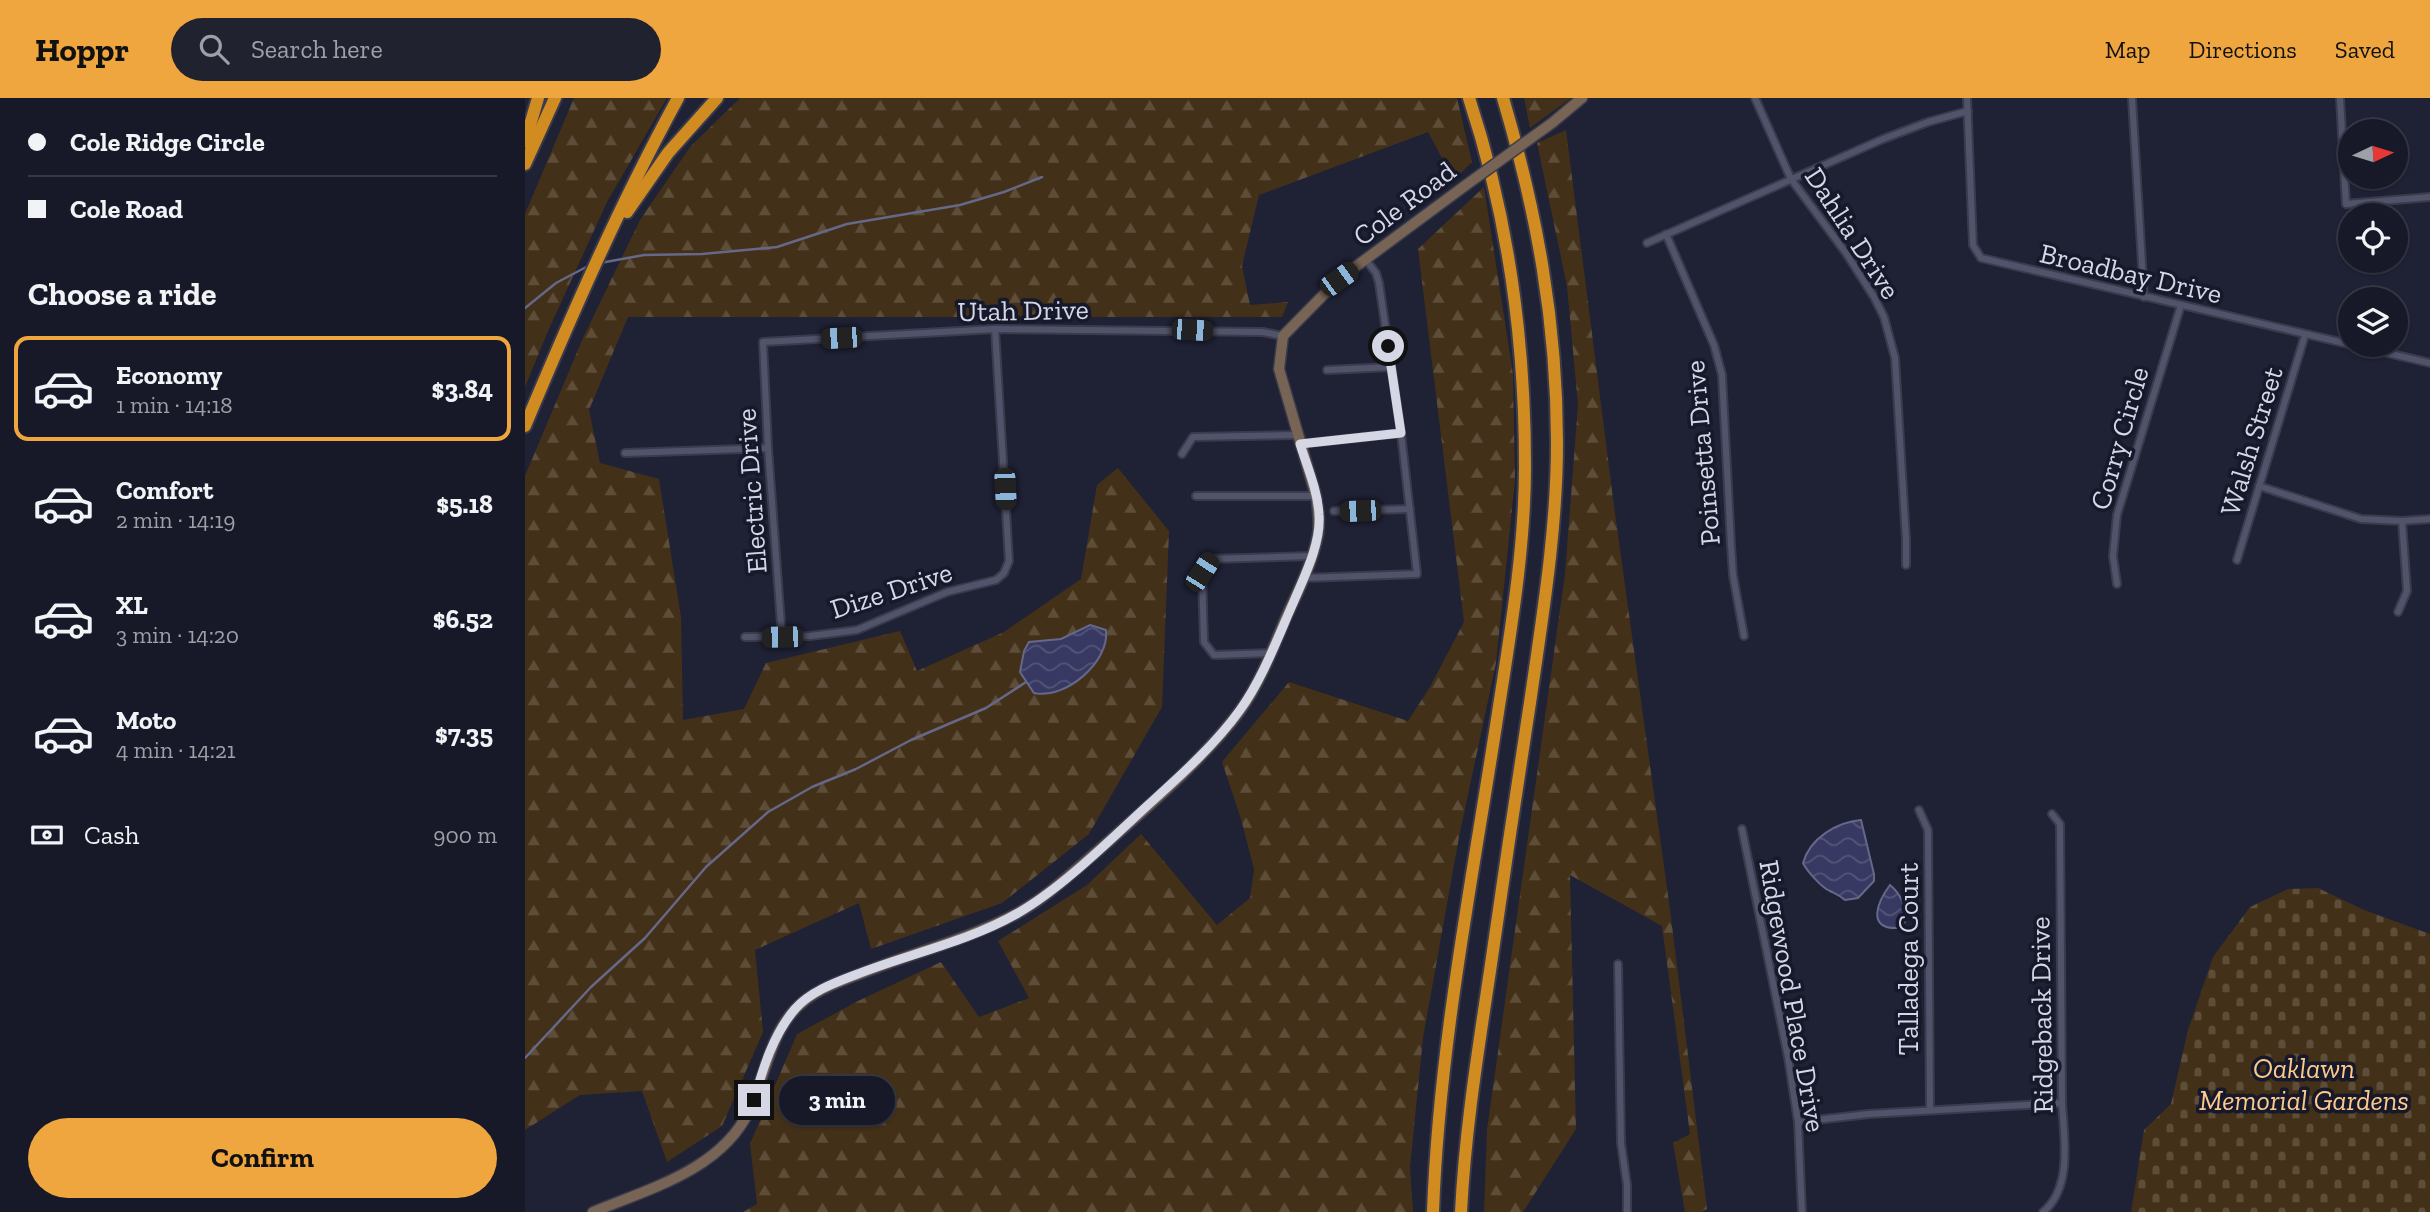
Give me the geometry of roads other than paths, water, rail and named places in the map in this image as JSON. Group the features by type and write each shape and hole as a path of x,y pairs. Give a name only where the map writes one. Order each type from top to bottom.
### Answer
{"highway":[{"path":"525,142 538,98"},
{"path":"525,164 555,98"},
{"path":"525,426 578,298 639,169 678,98"},
{"path":"578,298 645,183 717,98"},
{"path":"1433,1212 1435,1149 1443,1069 1508,648 1519,558 1525,468 1523,378 1513,290 1499,208 1481,133 1469,98"},
{"path":"1461,1212 1468,1117 1540,634 1552,538 1557,444 1554,351 1543,258 1523,165 1503,98"}],"street":[{"name":"Cole Road","path":"1283,336 1339,279 1552,123 1582,98"},
{"name":"Dahlia Drive","path":"1755,98 1791,178 1846,253 1884,317 1895,358 1906,565"},
{"name":"Broadbay Drive","path":"1967,98 1973,245 1981,258 2430,363"},
{"path":"2132,98 2144,297"},
{"path":"2340,98 2346,204 2430,197"},
{"path":"1647,243 1791,178 1928,122 1968,111"},
{"name":"Poinsetta Drive","path":"1666,234 1714,345 1722,375 1733,575 1744,636"},
{"path":"1304,578 1417,575 1401,433 1376,273 1366,260"},
{"name":"Corry Circle","path":"2117,584 2113,556 2117,515 2181,305"},
{"name":"Utah Drive","path":"763,342 995,329 1263,332 1283,336"},
{"name":"Dize Drive","path":"745,637 782,637 857,629 947,592 996,580 1004,573 1009,561 995,329"},
{"name":"Walsh Street","path":"2237,560 2305,335"},
{"path":"593,1212 689,1171 711,1156 730,1138 748,1114 766,1060 782,1029 805,1000 845,979 1002,922 1037,900 1081,865 1171,783 1229,724 1251,694 1266,653 1304,578 1318,535 1316,496 1279,369 1283,336"},
{"name":"Electric Drive","path":"763,342 782,637"},
{"path":"1327,370 1391,367"},
{"path":"1182,454 1193,437 1300,440 1401,433"},
{"path":"625,453 768,448"},
{"path":"2259,486 2361,519 2430,519"},
{"path":"1196,496 1316,496"},
{"path":"1335,512 1410,509"},
{"path":"2398,612 2407,591 2402,521"},
{"path":"1266,653 1214,655 1204,642 1202,572 1210,559 1311,556"},
{"name":"Talladega Court","path":"1919,810 1928,830 1930,1110"},
{"name":"Ridgeback Drive","path":"2043,1212 2057,1194 2063,1173 2060,824 2052,814"},
{"name":"Ridgewood Place Drive","path":"1742,830 1782,1020 1798,1122 1802,1212"},
{"path":"1618,964 1621,1143 1627,1185 1627,1212"},
{"path":"1798,1122 1930,1110 2062,1103"}],"water":[{"path":"1090,625 1106,630 1101,654 1093,666 1071,685 1059,691 1034,693 1020,672 1024,651 1029,642 1061,639"},
{"path":"1861,820 1874,881 1858,898 1845,900 1823,886 1803,863 1812,846 1826,833 1843,824"},
{"path":"1890,885 1904,907 1905,922 1899,928 1888,927 1878,919 1879,906"}],"waterway":[{"path":"600,263 644,255 702,254 777,247 847,224 960,205 1042,177"},
{"path":"525,308 556,283 590,265"},
{"path":"525,1058 591,987 645,938 706,867 768,812 812,787 986,708 1026,682"}],"park label":[{"name":"Oaklawn Memorial Gardens","path":"2304,1084"}]}
